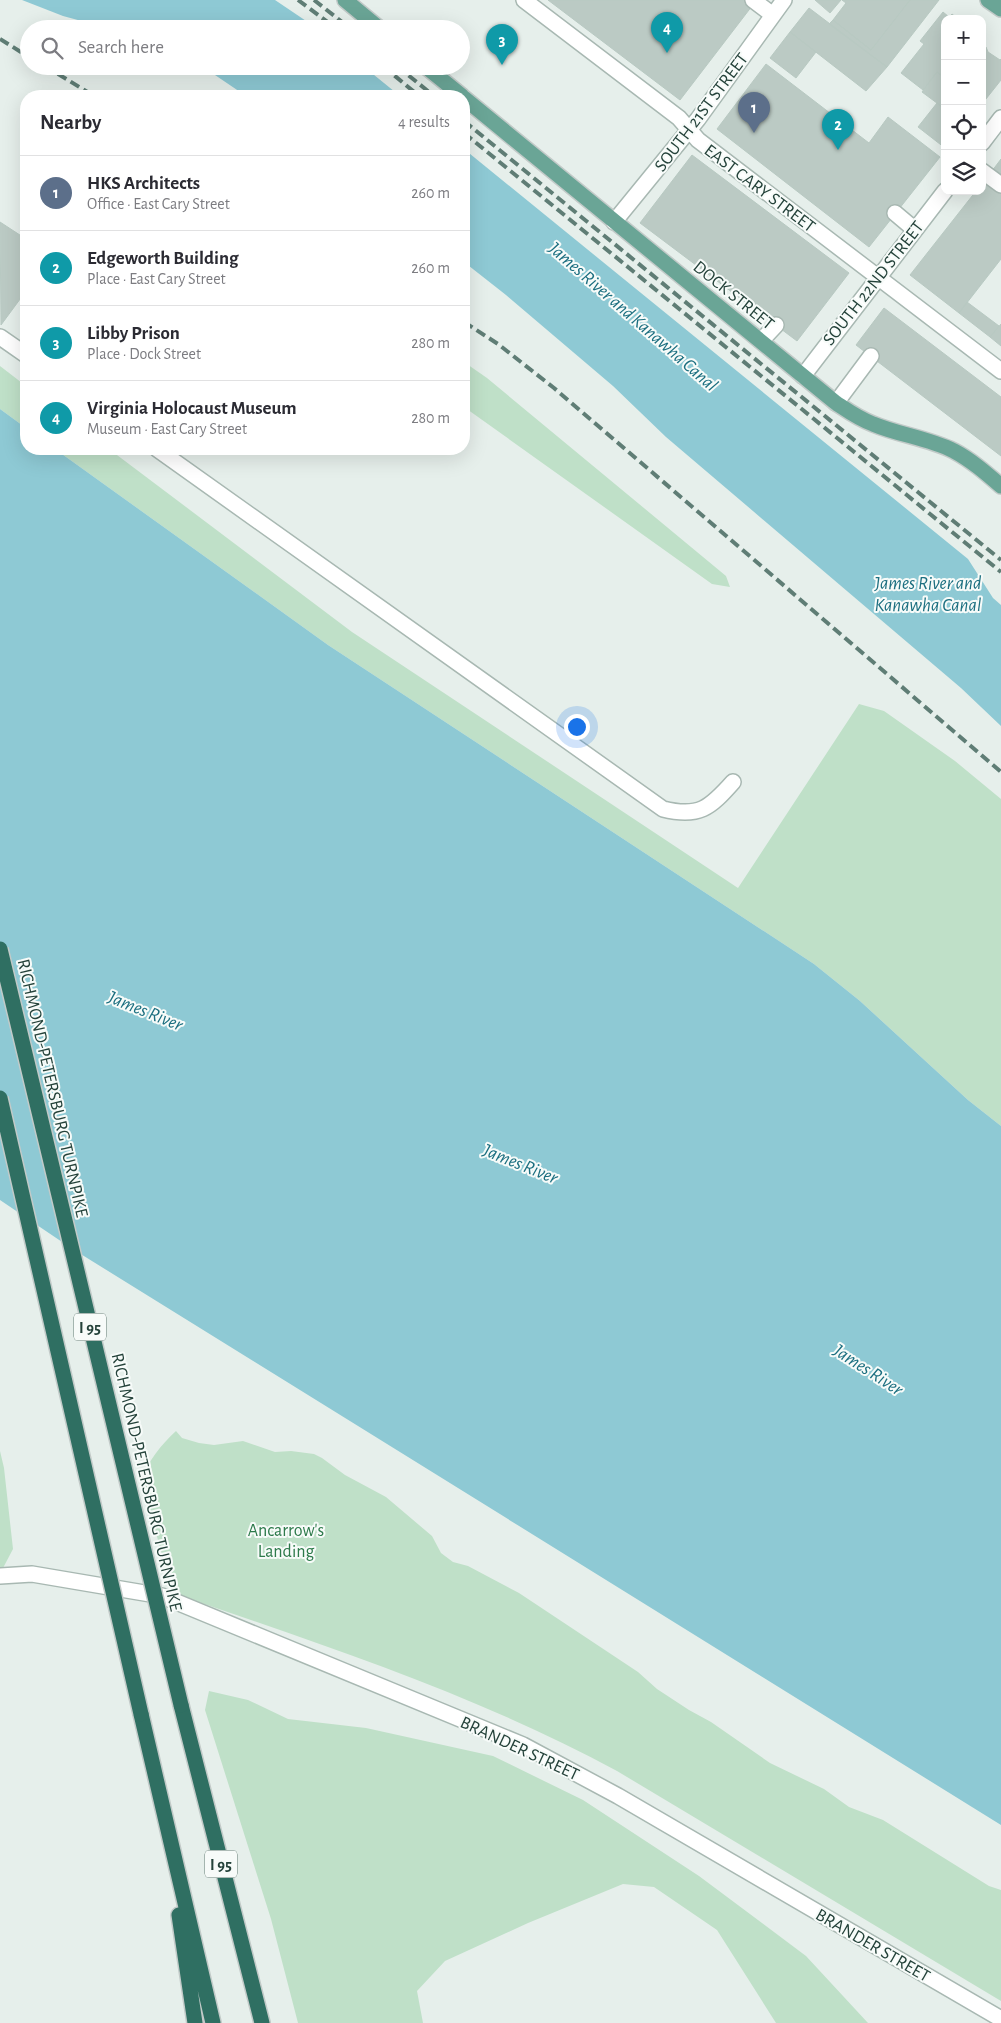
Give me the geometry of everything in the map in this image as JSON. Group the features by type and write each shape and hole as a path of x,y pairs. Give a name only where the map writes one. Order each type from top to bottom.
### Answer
{"highway":[{"name":"RICHMOND-PETERSBURG TURNPIKE","path":"0,949 181,1705 262,2023"},
{"name":"I 95","path":"0,1098 214,2023"},
{"path":"160,1795 195,2023"}],"main road":[{"path":"345,0 369,20"},
{"path":"988,0 1001,10"},
{"name":"DOCK STREET","path":"436,75 454,90"},
{"name":"DOCK STREET","path":"470,103 836,403 860,419 874,425 920,438 953,451 972,462 1001,486"}],"street":[{"name":"EAST CARY STREET","path":"524,0 680,118 698,140 1001,370"},
{"path":"753,0 773,15"},
{"name":"SOUTH 21ST STREET","path":"614,222 689,130 784,0"},
{"path":"986,138 1001,118"},
{"path":"986,174 1001,185"},
{"name":"SOUTH 22ND STREET","path":"803,376 942,195"},
{"path":"895,213 914,229"},
{"path":"761,341 776,325"},
{"path":"0,336 20,351"},
{"path":"836,403 871,356"},
{"path":"165,455 663,809 680,813 696,811 714,803 733,782"},
{"name":"BRANDER STREET","path":"2,1572 32,1574 162,1596 523,1745 618,1796 1001,2019"}],"green space":[{"path":"0,366 20,381 20,424 0,409"},
{"path":"470,366 487,378 726,576 730,587 712,584 470,411"},
{"path":"63,455 117,455 352,632 738,888 859,704 884,711 955,761 1001,799 1001,1126 968,1100 860,1001 814,964 328,645"},
{"name":"Ancarrow's Landing","path":"176,1431 182,1438 199,1443 214,1445 243,1441 275,1452 291,1451 314,1454 322,1458 345,1475 386,1497 432,1536 441,1553 453,1562 468,1566 519,1593 638,1672 657,1689 711,1722 770,1763 824,1789 849,1807 883,1820 989,1886 1001,1890 1001,2001 617,1771 563,1743 509,1718 399,1673 173,1593 141,1480 156,1454"},
{"path":"0,1451 4,1468 13,1549 3,1568 0,1568"},
{"path":"209,1691 248,1700 288,1719 366,1728 493,1756 583,1800 699,1876 806,1956 868,2023 776,2023 717,1930 654,1887 623,1884 528,1923 445,1961 417,1991 423,2023 298,2023 271,1919 205,1710"}],"water":[{"path":"22,0 275,0 305,20 78,20"},
{"path":"215,75 374,75 393,90 237,90"},
{"name":"James River and Kanawha Canal","path":"470,154 968,559 993,598 1001,605 1001,726 961,688 666,437 613,386 470,267"},
{"name":"James River","path":"0,409 20,424 20,455 63,455 328,645 814,964 860,1001 968,1100 1001,1126 1001,1825 71,1248 0,1200"}],"building":[{"path":"548,0 744,0 752,6 680,100"},
{"path":"815,0 841,0 830,13"},
{"path":"842,0 910,0 871,50 833,20 846,3"},
{"path":"910,0 939,0 887,67 829,24 833,20 871,50"},
{"path":"809,8 887,67 866,91 790,32"},
{"path":"943,12 947,15 941,15 941,74 940,75 937,72 923,90 901,73 924,44 920,41"},
{"path":"790,32 816,52 796,78 770,58"},
{"path":"986,47 988,52 1001,59 1001,80 986,99"},
{"path":"766,64 869,143 888,117 940,157 869,247 717,129"},
{"path":"937,72 941,75 941,106 922,92"},
{"path":"937,103 941,106 941,145 918,127"},
{"path":"692,155 849,273 797,341 640,223"},
{"path":"1001,159 1001,178 992,171"},
{"path":"986,181 1001,193 1001,259 959,313 910,275 973,195 986,195"},
{"path":"0,222 20,235 20,299 1,325"},
{"path":"967,302 999,326 990,337 959,313"},
{"path":"884,308 1001,397 1001,456 856,345"},
{"path":"1001,324 1001,346 990,337"}],"railway":[{"path":"298,0 325,20"},
{"path":"314,0 340,20"},
{"path":"0,39 20,51"},
{"path":"60,75 84,90"},
{"path":"394,75 412,90"},
{"path":"408,75 427,90"},
{"path":"470,126 1001,560"},
{"path":"470,138 1001,572"},
{"path":"470,326 498,344 554,388 1001,772"}],"place":[{"name":"Virginia Holocaust Museum","path":"667,53"},
{"name":"Libby Prison","path":"502,65"},
{"name":"HKS Architects","path":"754,133"},
{"name":"Edgeworth Building","path":"838,150"}]}
